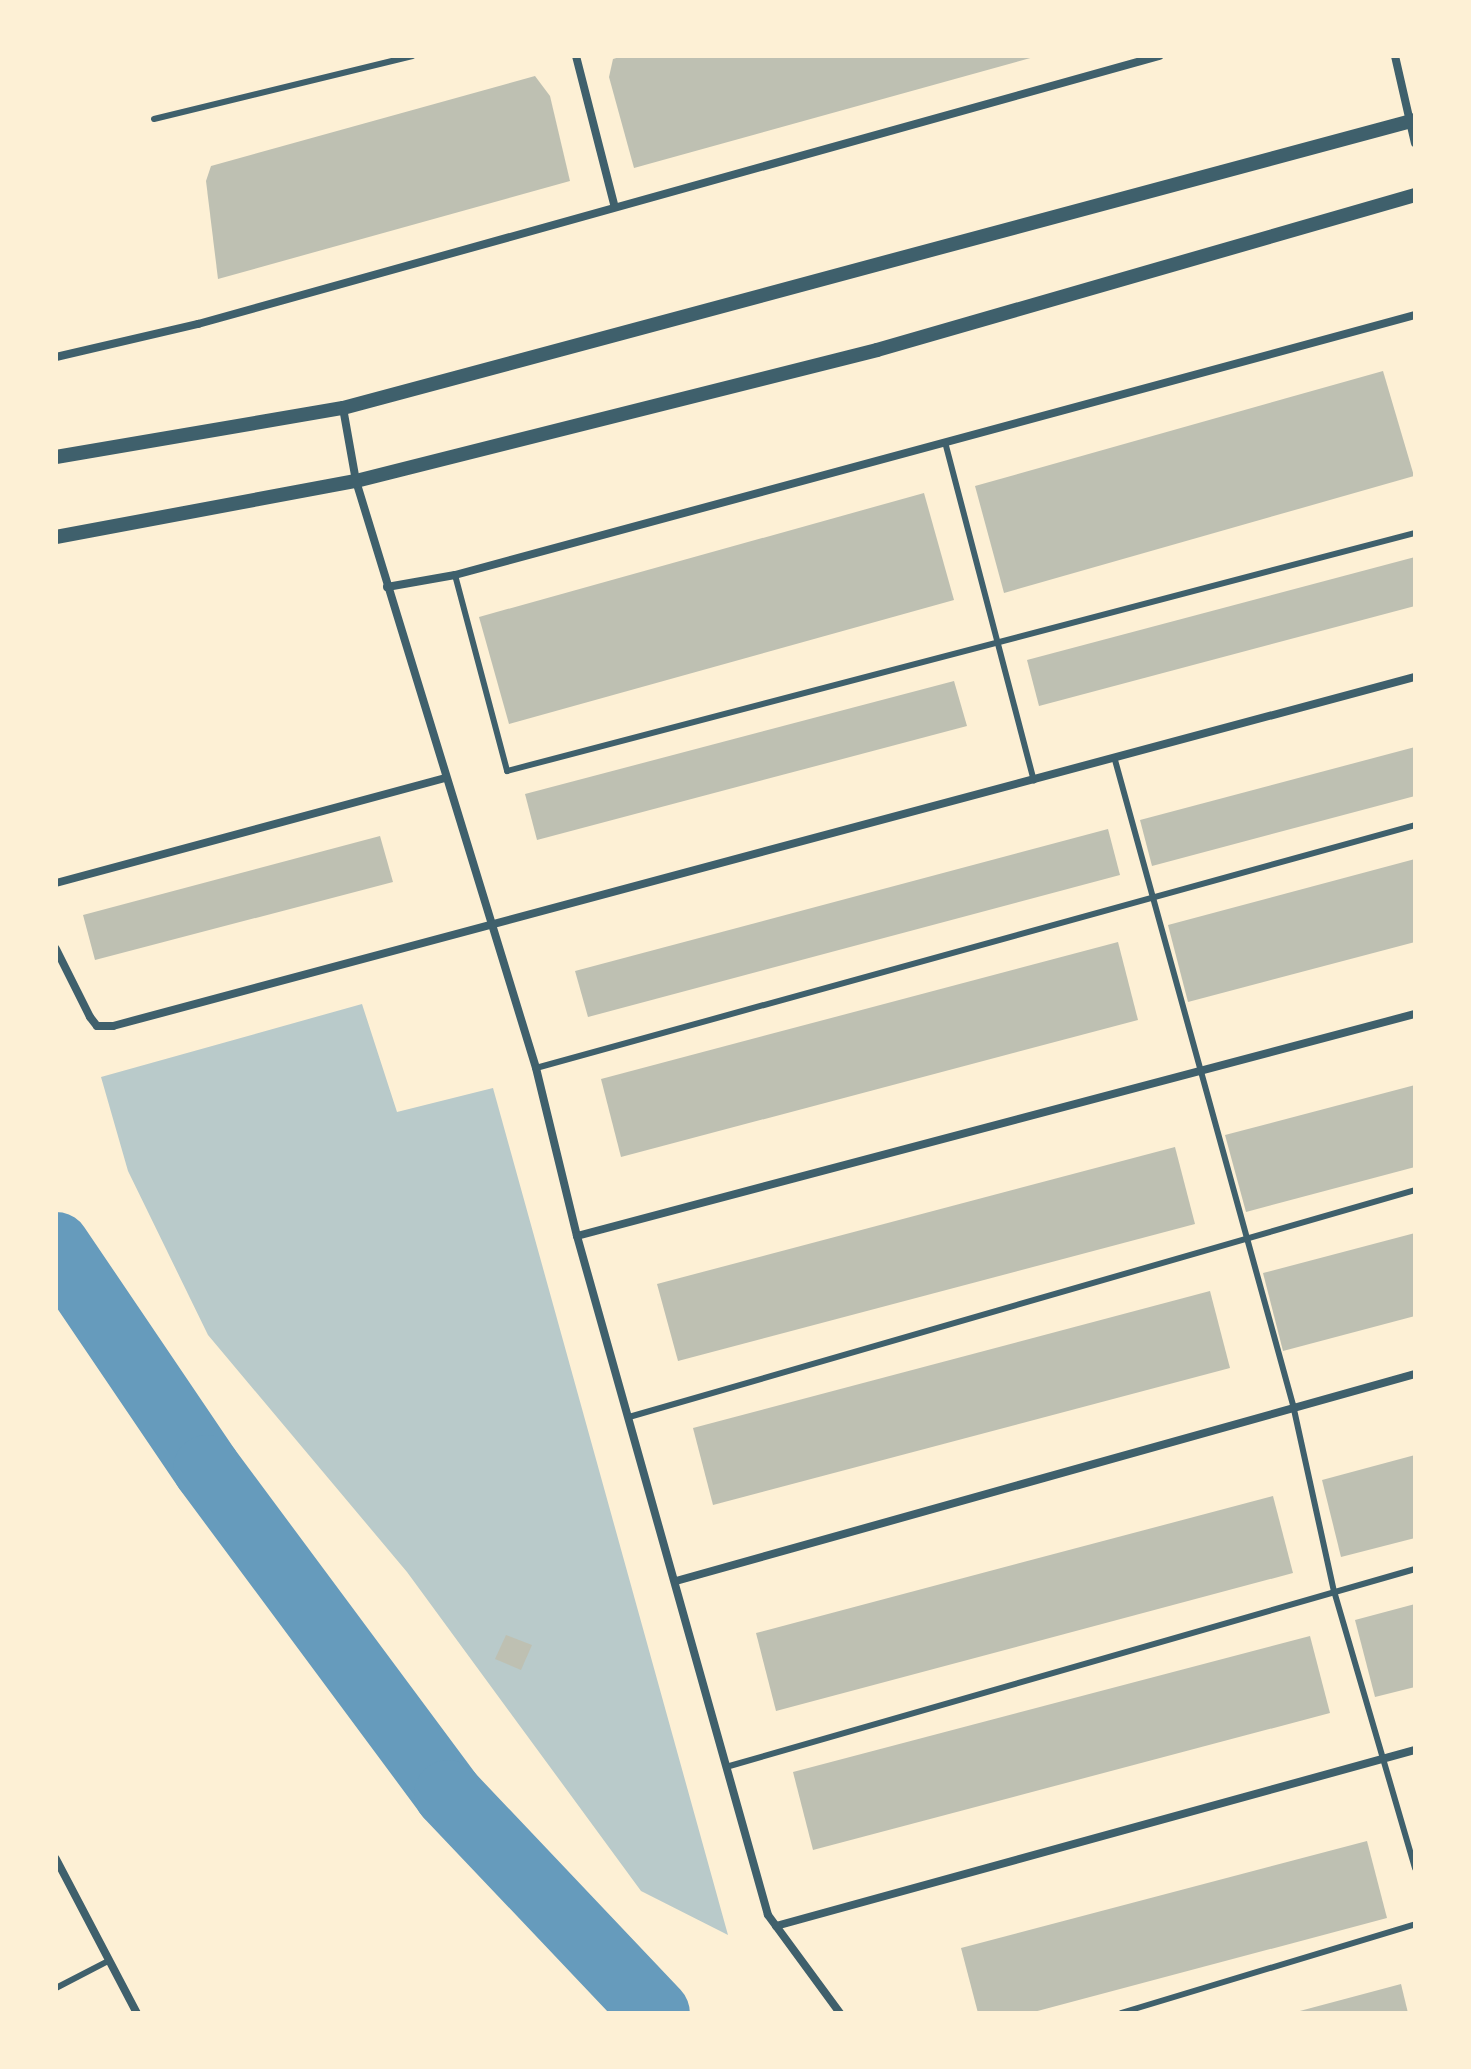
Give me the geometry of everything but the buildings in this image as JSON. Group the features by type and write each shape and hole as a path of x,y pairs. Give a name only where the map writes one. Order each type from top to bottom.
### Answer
{"street":[{"path":"576,56 614,204"},
{"path":"56,357 198,324 614,204 1159,56"},
{"path":"1395,56 1415,143"},
{"path":"56,457 343,408 1412,121"},
{"path":"56,537 356,481 877,350 1415,195"},
{"path":"387,587 455,575 1414,318"},
{"path":"343,408 356,481 536,1068 577,1236 726,1767 776,1926 840,2013"},
{"path":"56,949 90,1017 97,1026 113,1026 493,922 1115,760 1415,677"},
{"path":"56,883 446,778"},
{"path":"577,1236 1415,1014"},
{"path":"676,1581 1293,1405 1415,1374"},
{"path":"776,1926 1415,1750"},
{"path":"56,1859 137,2013"}],"lane":[{"path":"154,119 412,56"},
{"path":"945,442 1034,781"},
{"path":"455,575 507,771 1415,533"},
{"path":"1115,760 1293,1405 1334,1591 1415,1868"},
{"path":"536,1068 1415,825"},
{"path":"629,1417 1244,1235 1415,1190"},
{"path":"726,1767 1415,1569"},
{"path":"1121,2013 1415,1924"},
{"path":"56,1988 108,1961"}],"shaded area":[{"path":"362,1004 397,1112 493,1088 728,1935 641,1891 407,1572 208,1335 128,1171 101,1077"}],"waterway":[{"path":"56,1246 207,1469 448,1794 656,2013"}]}
